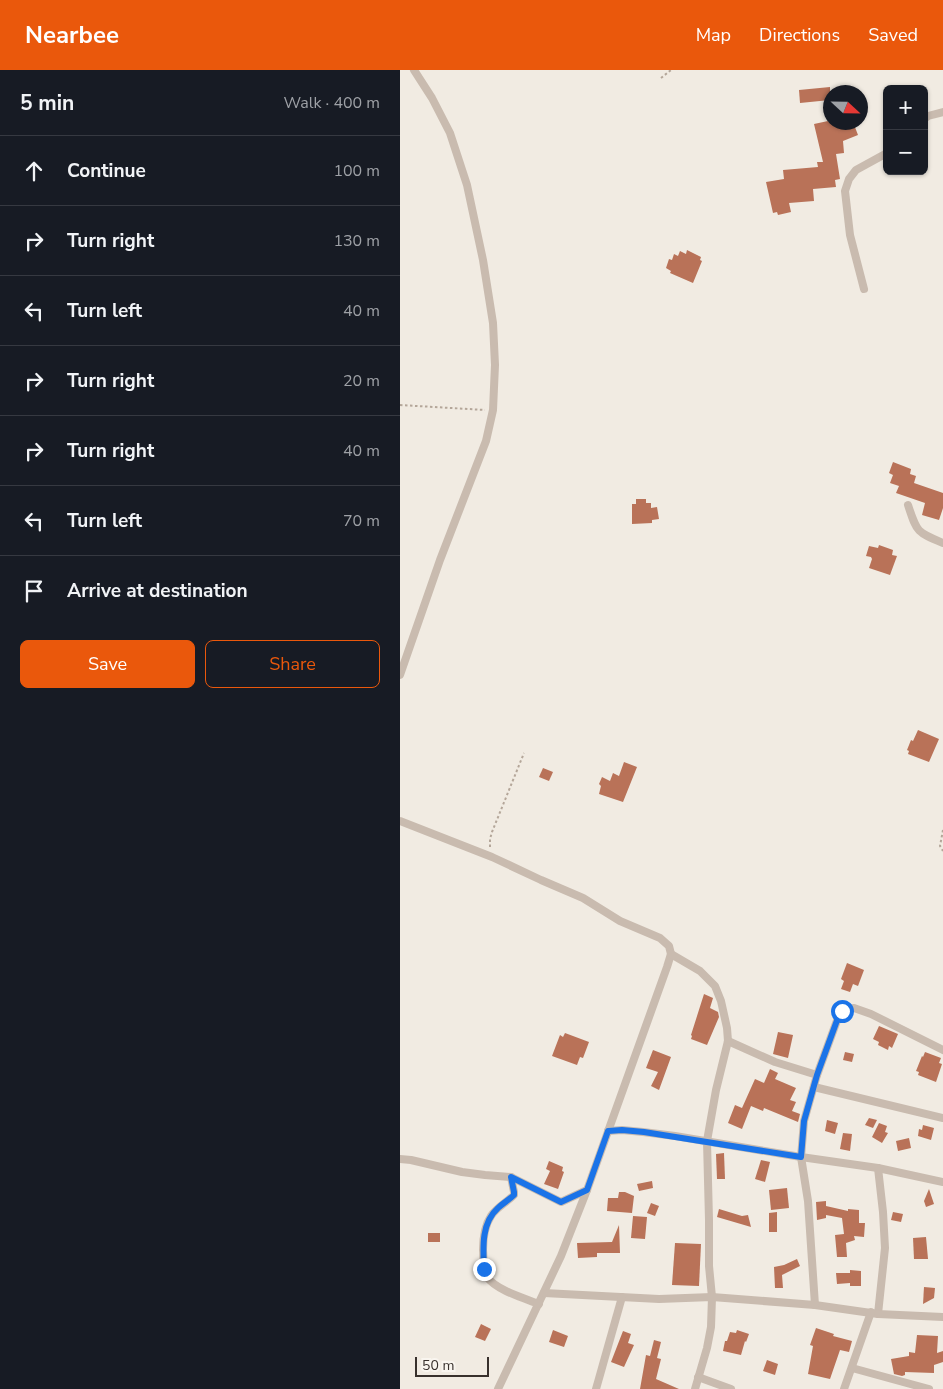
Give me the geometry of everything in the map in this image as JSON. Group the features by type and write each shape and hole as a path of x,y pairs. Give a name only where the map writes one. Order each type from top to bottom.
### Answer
{"street":[{"path":"400,674 440,560 486,441 493,410 495,365 493,323 483,260 467,184 450,133 432,98 414,70"},
{"path":"928,116 943,112"},
{"path":"864,289 850,235 845,191 849,179 856,170 883,155"},
{"path":"908,505 915,527 926,536 943,544"},
{"path":"400,821 492,857 583,898 620,921 660,938 669,946 670,954 667,967 587,1190 561,1256 498,1389"},
{"path":"670,954 700,971 715,986 721,1001 728,1041 716,1090 707,1141 709,1266 712,1297 711,1327 695,1389"},
{"path":"815,1305 808,1201 801,1157 804,1121 817,1075 839,1015 842,1011 854,1008 871,1014 943,1050"},
{"path":"728,1041 775,1062 817,1075"},
{"path":"814,1087 943,1118"},
{"path":"608,1131 644,1132 707,1141 878,1168 943,1182"},
{"path":"400,1159 462,1172 511,1177 561,1202 587,1190"},
{"path":"844,1389 874,1313 885,1248 878,1168"},
{"path":"511,1177 514,1195 489,1218 483,1245 484,1269 487,1277 497,1286 539,1304"},
{"path":"544,1293 659,1299 712,1297 943,1318"},
{"path":"596,1389 622,1296"},
{"path":"852,1368 929,1389"},
{"path":"698,1377 731,1389"}],"path":[{"path":"661,78 670,70"},
{"path":"400,405 493,410"},
{"path":"492,857 490,839 492,832 524,753"},
{"path":"943,830 940,846 943,851"}],"building":[{"path":"823,88 823,101 800,103 799,90"},
{"path":"823,122 823,130 856,130 858,135 843,141 844,153 836,154 840,179 835,180 836,187 813,189 814,201 789,203 791,212 778,215 777,212 773,213 766,182 784,179 783,170 818,167 817,162 823,162 814,124"},
{"path":"687,250 701,257 700,260 702,261 693,283 670,273 671,271 666,268 669,259 672,260 674,254 678,256 680,251 686,254"},
{"path":"893,462 911,469 910,474 916,476 914,483 943,493 943,508 939,520 922,515 925,503 896,493 899,486 890,483 893,475 889,473"},
{"path":"636,499 646,499 646,503 651,503 651,508 657,507 659,519 652,520 652,523 632,524 632,504 636,504"},
{"path":"879,545 893,550 892,555 897,556 890,575 869,568 872,559 866,556 869,546 878,548"},
{"path":"918,730 939,739 929,762 908,754 909,751 907,750 911,740 913,741"},
{"path":"624,762 637,767 623,802 599,794 601,786 599,784 602,777 610,781 613,773 619,776"},
{"path":"543,768 553,772 549,781 539,777"},
{"path":"847,963 864,970 858,986 853,984 850,992 841,989 844,981 841,979"},
{"path":"704,994 713,998 710,1008 718,1012 719,1017 707,1045 691,1039"},
{"path":"879,1026 898,1034 892,1048 889,1046 888,1050 878,1045 879,1042 873,1039"},
{"path":"778,1032 793,1035 788,1058 773,1054"},
{"path":"565,1033 589,1042 583,1058 580,1057 577,1065 552,1056 560,1035 563,1037"},
{"path":"653,1050 671,1057 659,1090 651,1086 658,1072 646,1068"},
{"path":"845,1052 854,1054 852,1062 843,1060"},
{"path":"925,1052 941,1058 939,1063 942,1064 936,1082 918,1075 919,1072 916,1071"},
{"path":"770,1069 778,1073 775,1079 796,1088 790,1100 796,1102 792,1111 800,1114 798,1122 764,1108 763,1111 751,1106 742,1129 728,1123 735,1105 742,1108 755,1079 764,1083"},
{"path":"869,1118 877,1120 873,1128 865,1125"},
{"path":"827,1120 838,1123 835,1134 825,1131"},
{"path":"879,1123 887,1126 885,1132 888,1133 882,1143 872,1137"},
{"path":"923,1125 934,1128 931,1140 918,1136 919,1129 922,1130"},
{"path":"843,1133 852,1134 850,1151 840,1149"},
{"path":"909,1138 911,1148 898,1151 896,1141"},
{"path":"724,1153 725,1179 717,1179 716,1154"},
{"path":"761,1160 770,1162 765,1182 755,1179"},
{"path":"549,1161 563,1167 562,1171 564,1172 558,1189 544,1184 550,1171 546,1169"},
{"path":"652,1181 653,1188 639,1191 637,1184"},
{"path":"787,1188 789,1208 771,1210 769,1190"},
{"path":"929,1189 934,1204 926,1207 924,1201"},
{"path":"619,1192 625,1192 634,1196 632,1213 607,1211 608,1198 618,1198"},
{"path":"826,1201 826,1206 848,1211 848,1209 859,1210 859,1223 865,1223 864,1237 854,1236 855,1240 846,1243 847,1257 837,1257 835,1235 844,1234 842,1218 826,1215 826,1218 817,1220 816,1202"},
{"path":"651,1203 659,1206 655,1216 647,1213"},
{"path":"719,1209 742,1216 748,1215 751,1227 717,1217"},
{"path":"777,1212 777,1232 769,1232 769,1213"},
{"path":"893,1212 903,1214 901,1222 891,1220"},
{"path":"633,1216 647,1217 645,1239 631,1238"},
{"path":"619,1225 620,1253 597,1253 597,1257 578,1258 577,1243 612,1242"},
{"path":"428,1233 440,1233 440,1242 428,1242"},
{"path":"926,1237 928,1259 914,1259 913,1238"},
{"path":"675,1243 701,1244 699,1286 672,1285"},
{"path":"797,1259 800,1266 782,1275 783,1288 775,1288 774,1267"},
{"path":"850,1270 861,1271 861,1286 850,1286 850,1283 837,1284 836,1273 850,1273"},
{"path":"924,1287 935,1288 934,1298 923,1304"},
{"path":"481,1324 491,1329 485,1341 475,1337"},
{"path":"816,1328 834,1334 833,1336 852,1341 849,1352 840,1350 830,1379 808,1374 813,1346 810,1345"},
{"path":"553,1330 568,1336 564,1347 549,1342"},
{"path":"737,1330 749,1334 741,1355 723,1351 725,1341 727,1341 730,1332 736,1333"},
{"path":"623,1331 631,1334 628,1343 634,1345 624,1367 611,1362"},
{"path":"917,1335 938,1336 937,1353 943,1351 943,1362 934,1365 934,1373 905,1372 905,1375 902,1376 894,1374 891,1359 909,1356 909,1352 915,1353"},
{"path":"654,1340 661,1342 657,1358 661,1359 656,1379 679,1389 640,1389 646,1355 650,1356"},
{"path":"767,1360 778,1364 775,1375 763,1371"}],"route":[{"path":"484,1269 483,1245 489,1218 514,1195 511,1177 561,1202 587,1190 608,1131 644,1132 801,1157 804,1121 817,1075 842,1011"}]}
